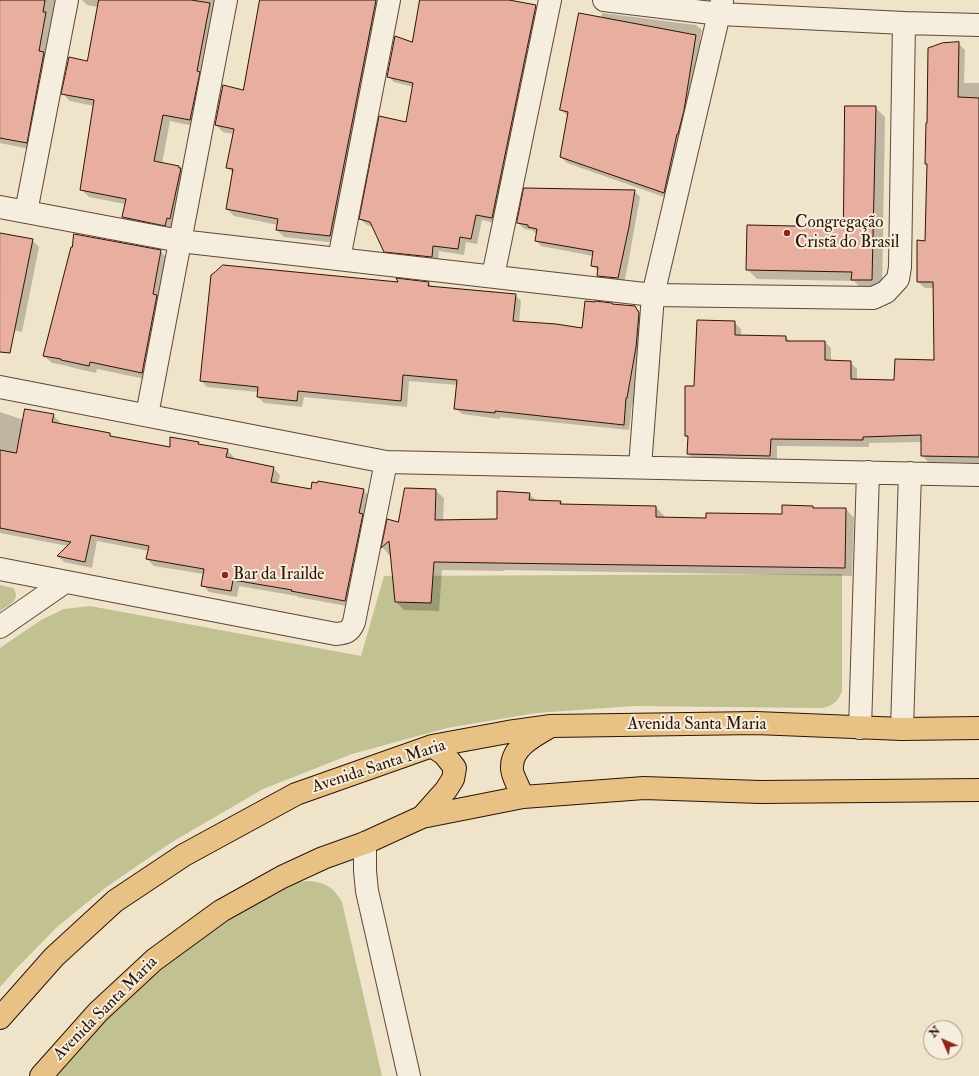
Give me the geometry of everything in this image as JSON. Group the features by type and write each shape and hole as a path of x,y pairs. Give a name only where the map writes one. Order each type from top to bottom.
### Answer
{"main road":[{"name":"Avenida Santa Maria","path":"0,1018 54,956 115,901 184,855 296,794 432,746 508,732 551,726 756,724 902,729 979,728"},
{"path":"523,797 511,768 514,756 521,746 551,726"},
{"path":"422,817 446,790 453,779 455,768 444,754 432,746"},
{"name":"Avenida Santa Maria","path":"41,1076 98,1012 154,960 221,911 289,874 323,858 365,843 422,817 523,797 644,788 760,792 979,790"}],"street":[{"path":"26,212 66,0"},
{"path":"147,415 226,0"},
{"path":"339,259 389,0"},
{"path":"493,276 550,0"},
{"path":"604,0 721,7 904,23 979,24"},
{"path":"640,467 653,295 721,7"},
{"path":"0,207 180,241 653,295 873,298 886,292 898,279 900,267 904,23"},
{"path":"0,387 386,462 979,475"},
{"path":"0,569 336,634 344,634 351,629 354,622 386,462"},
{"path":"860,728 868,472"},
{"path":"902,729 910,473"},
{"path":"0,627 65,582"},
{"path":"365,843 367,891 409,1076"}],"green space":[{"path":"842,574 842,691 839,698 831,705 820,708 634,706 536,713 447,728 352,754 263,789 172,842 105,888 57,927 0,987 0,648 41,620 64,609 90,606 361,656 384,576"},
{"path":"0,585 13,588 16,596 13,602 0,611"},
{"path":"309,881 320,883 329,887 336,893 342,902 382,1076 54,1076 105,1019 158,969 226,920 299,882"}],"building":[{"path":"0,0 45,0 43,12 46,12 39,51 44,52 27,143 0,138"},
{"path":"99,0 191,0 210,3 197,71 200,72 190,120 163,115 154,161 179,166 179,168 181,168 170,219 167,218 165,226 122,217 126,199 80,190 94,100 61,94 69,57 87,61"},
{"path":"260,0 376,0 330,236 276,230 278,219 226,209 233,169 226,168 234,129 215,125 223,85 243,90"},
{"path":"420,0 509,0 536,5 492,218 476,215 471,239 460,237 458,249 433,246 432,257 384,252 370,222 359,219 379,116 406,122 413,83 387,77 395,36 412,42"},
{"path":"579,13 696,35 684,110 664,193 560,157 568,112 560,110"},
{"path":"959,42 958,97 979,98 979,457 921,456 921,435 863,437 863,440 771,439 770,456 687,454 688,436 685,436 685,386 694,386 697,320 735,321 735,335 786,336 786,341 825,341 825,360 851,361 851,379 894,380 895,359 934,360 933,282 917,282 917,240 925,241 928,48 942,43"},
{"path":"845,106 876,106 872,280 851,280 852,272 746,270 747,225 843,227"},
{"path":"524,188 635,190 618,278 597,276 598,267 591,266 593,251 535,241 537,229 528,227 528,225 517,223"},
{"path":"0,233 33,239 10,353 0,352"},
{"path":"74,234 161,250 153,294 157,295 142,373 90,362 89,366 43,356 72,247"},
{"path":"223,265 398,282 396,278 429,282 428,286 516,294 513,321 556,324 582,328 585,301 635,306 639,313 636,347 626,398 624,425 495,411 495,413 454,409 457,380 403,375 401,401 298,391 297,401 257,397 258,387 200,381 211,275"},
{"path":"25,409 54,414 52,422 110,433 110,436 170,447 170,437 228,449 226,457 274,467 271,482 311,489 312,482 317,483 318,481 364,489 359,513 363,514 345,601 233,580 231,591 201,586 204,569 146,559 149,546 91,535 85,562 57,556 71,542 0,528 0,450 16,453"},
{"path":"405,488 436,489 435,520 497,519 497,491 530,493 529,500 561,501 560,504 656,506 656,517 706,518 706,513 782,514 782,505 813,506 813,508 846,508 845,568 434,562 431,603 395,602 389,541 381,548 387,519 398,522"}],"place":[{"name":"Congregação Cristã do Brasil","path":"787,233"},
{"name":"Bar da Irailde","path":"225,575"}]}
